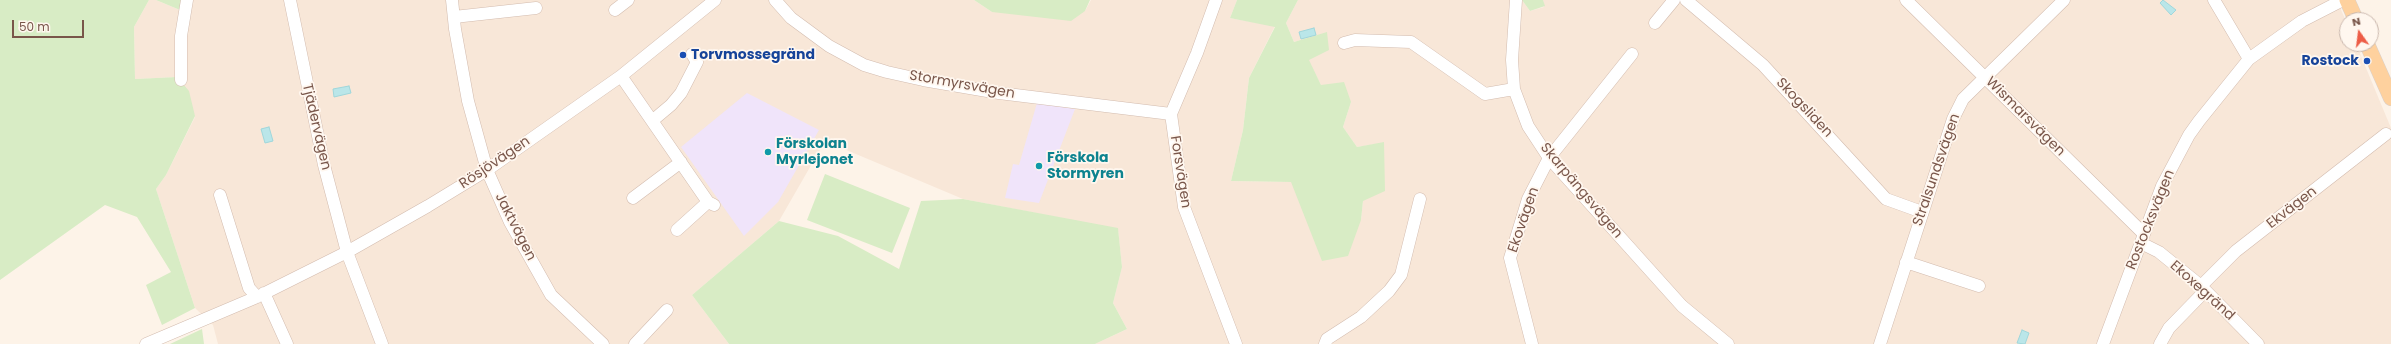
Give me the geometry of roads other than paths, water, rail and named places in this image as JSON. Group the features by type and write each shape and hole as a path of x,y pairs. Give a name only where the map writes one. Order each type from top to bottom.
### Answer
{"main road":[{"path":"2347,0 2352,12"},
{"path":"2371,52 2391,98"}],"street":[{"path":"181,80 181,36 187,0"},
{"name":"Tjädervägen","path":"290,0 324,165 347,252 382,344"},
{"name":"Jaktvägen","path":"452,0 468,101 487,170 513,229 552,295 603,344"},
{"path":"615,10 628,0"},
{"name":"Rösjövägen","path":"146,344 260,295 347,252 487,170 621,76 715,0"},
{"name":"Stormyrsvägen","path":"775,0 791,18 829,46 864,65 887,72 923,80 999,93 1171,114"},
{"path":"1171,114 1197,53 1216,0"},
{"name":"Skarpängsvägen","path":"1516,0 1512,60 1514,89 1528,126 1549,158 1682,306 1728,344"},
{"path":"1655,23 1674,0"},
{"name":"Skogsliden","path":"1686,0 1763,65 1886,199 1922,212"},
{"name":"Wismarsvägen","path":"1906,0 1984,76 2143,238"},
{"name":"Stralsundsvägen","path":"1880,344 1953,119 1963,99 1984,76 2064,0"},
{"path":"2214,0 2249,59"},
{"name":"Rostocksvägen","path":"2103,344 2162,186 2189,135 2249,59 2302,21 2343,0"},
{"path":"454,17 536,8"},
{"path":"1344,44 1355,40 1411,42 1485,94 1514,89"},
{"path":"652,121 671,105 680,93 697,62 692,54"},
{"name":"Ekovägen","path":"1532,344 1510,258 1528,198 1549,158 1632,54"},
{"path":"621,76 711,204 676,230"},
{"name":"Forsvägen","path":"1171,114 1184,207 1236,344"},
{"name":"Ekvägen","path":"2160,344 2169,328 2236,251 2386,134"},
{"path":"633,198 681,162"},
{"path":"220,195 249,288 260,295 287,344"},
{"path":"1325,344 1327,339 1361,317 1389,291 1401,275 1420,199"},
{"name":"Ekoxegränd","path":"2143,238 2203,288 2258,344"},
{"path":"1906,262 1980,286"},
{"path":"635,344 667,310"}],"water":[{"path":"2163,0 2176,10 2171,15 2160,3"},
{"path":"1314,28 1316,35 1301,39 1299,32"},
{"path":"349,86 351,93 334,97 333,89"},
{"path":"269,127 273,141 265,143 261,129"},
{"path":"2022,330 2029,333 2025,344 2017,343"}],"place":[{"name":"Torvmossegränd","path":"683,55"},
{"name":"Rostock","path":"2367,61"},
{"name":"Förskolan Myrlejonet","path":"768,152"},
{"name":"Förskola Stormyren","path":"1039,166"}]}
